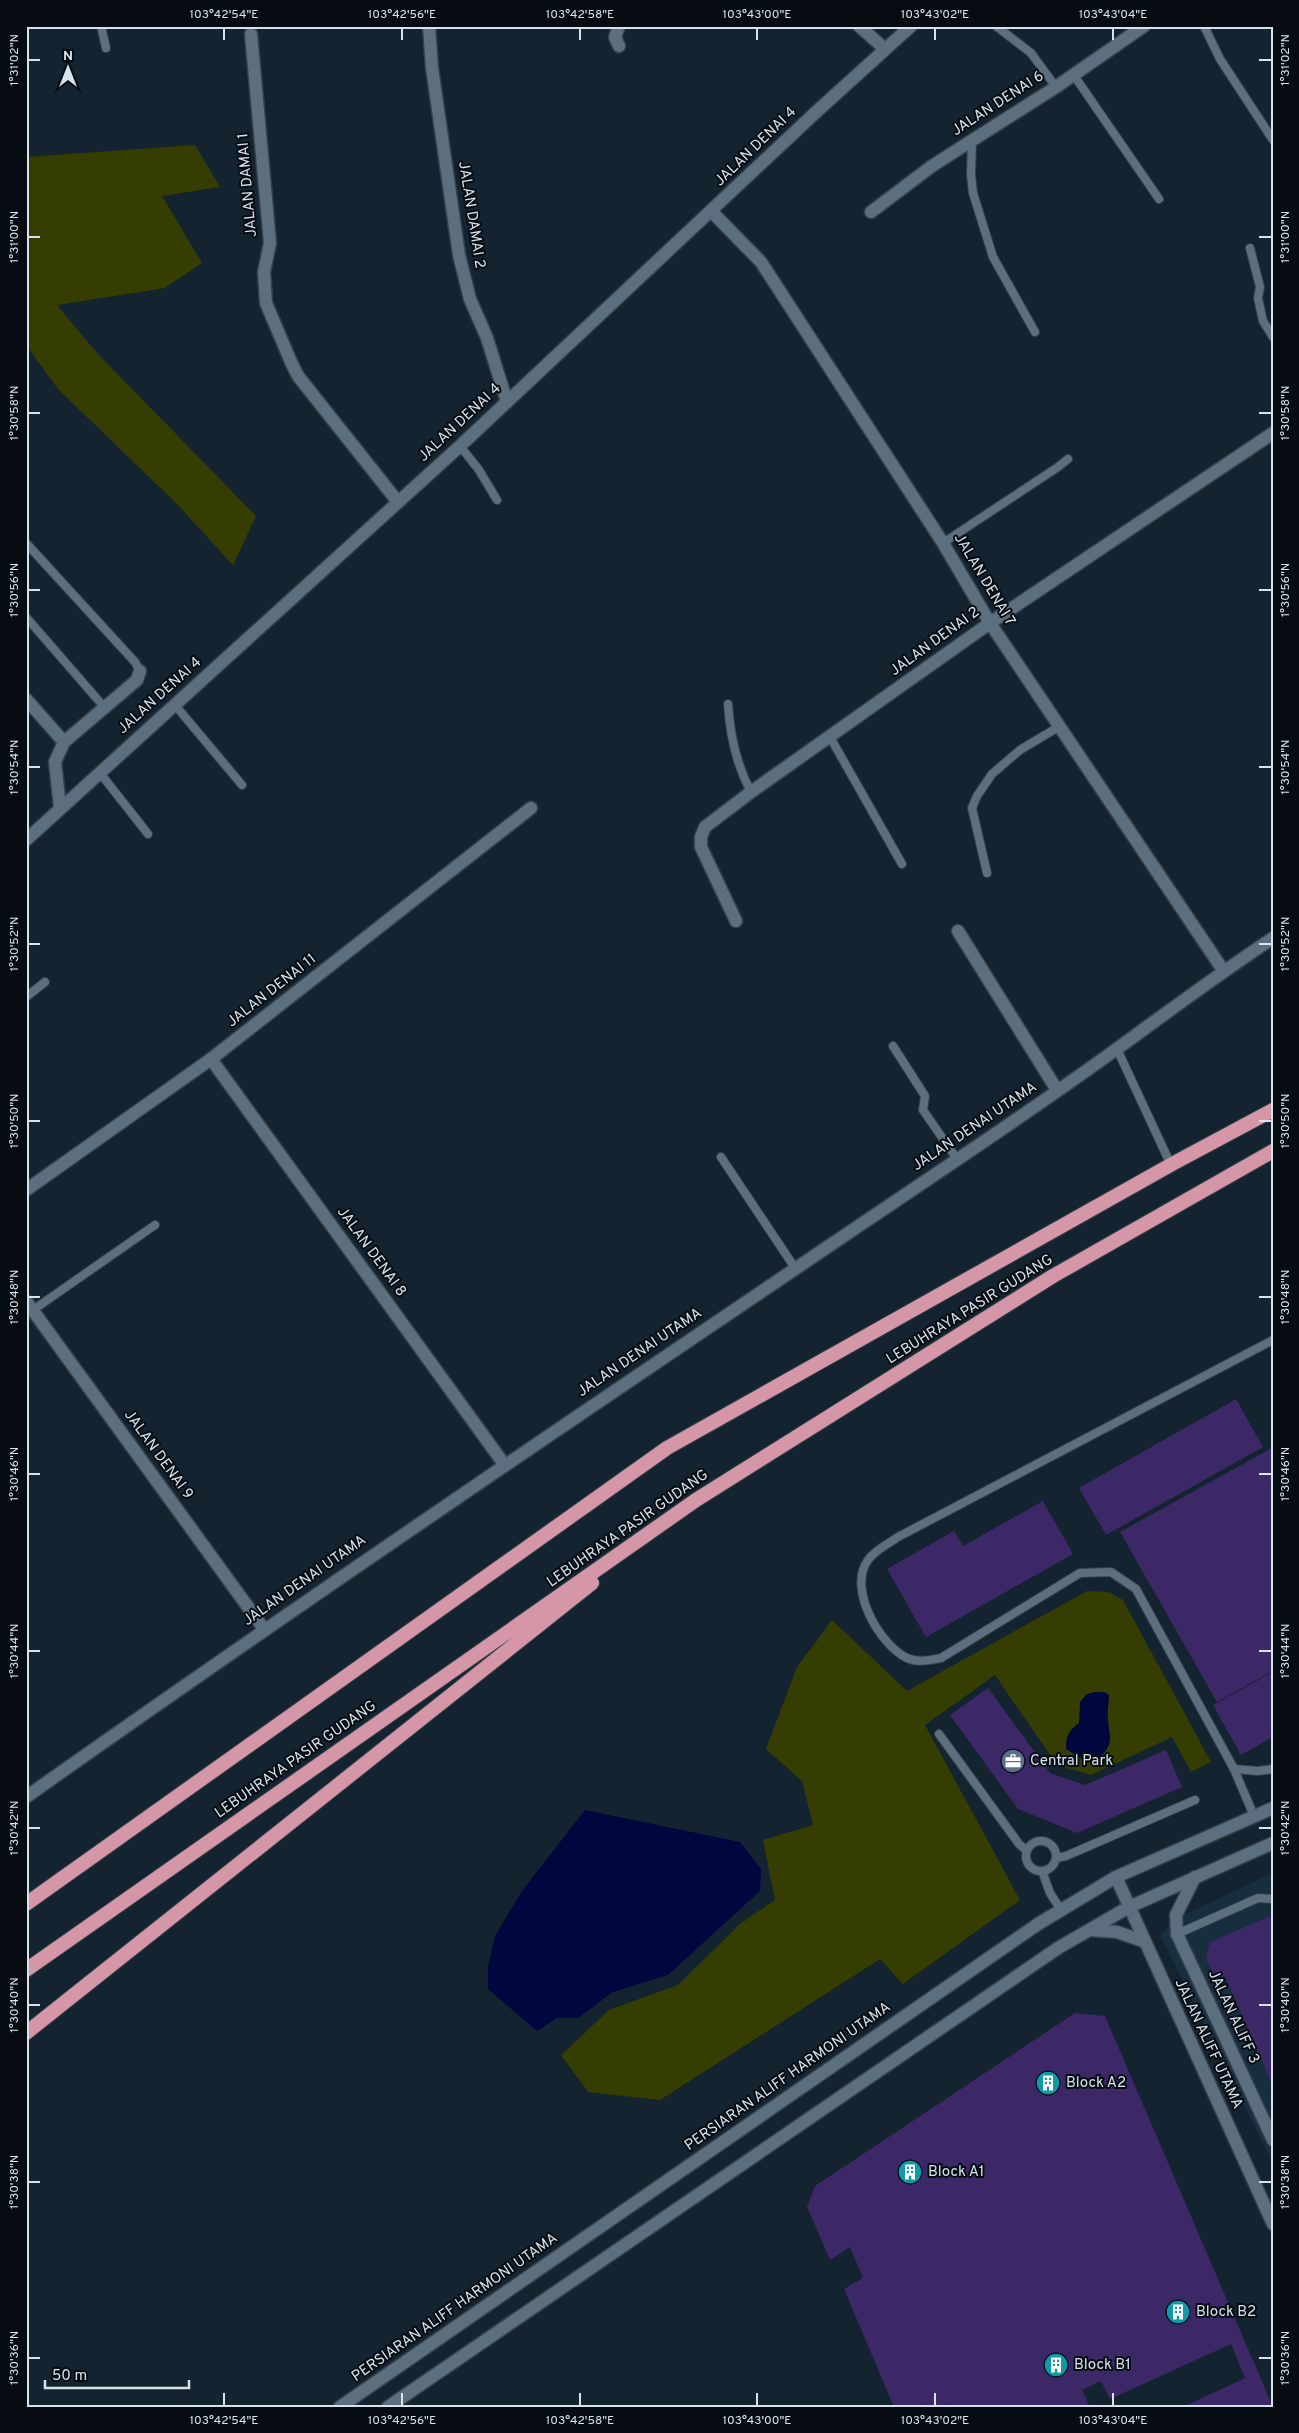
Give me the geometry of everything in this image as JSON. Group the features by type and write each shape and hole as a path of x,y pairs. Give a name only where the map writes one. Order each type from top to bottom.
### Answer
{"highway":[{"name":"LEBUHRAYA PASIR GUDANG","path":"26,1904 667,1448 1171,1164 1273,1110"},
{"name":"LEBUHRAYA PASIR GUDANG","path":"26,1970 696,1500 1053,1276 1273,1151"},
{"path":"26,2033 284,1830 696,1500"}],"street":[{"name":"JALAN DAMAI 2","path":"429,26 432,68 459,255 470,299 487,338 507,402"},
{"path":"619,26 615,37 619,46"},
{"path":"859,26 885,49"},
{"name":"JALAN DENAI 4","path":"26,840 60,807 100,773 460,446 911,26"},
{"name":"JALAN DENAI 6","path":"871,212 932,166 1056,87 1144,26"},
{"name":"JALAN DAMAI 1","path":"252,34 270,243 264,272 266,303 275,328 298,376 398,502"},
{"name":"JALAN DENAI 7","path":"712,212 761,262 943,543 990,622 1223,970"},
{"name":"JALAN DENAI 2","path":"736,921 705,858 701,837 705,827 751,792 990,622 1273,433"},
{"path":"60,807 55,762 64,742 136,680 140,671"},
{"path":"26,699 64,742"},
{"name":"JALAN DENAI 11","path":"26,1190 212,1059 531,808"},
{"path":"958,931 1057,1090"},
{"name":"JALAN DENAI UTAMA","path":"27,1796 264,1628 504,1464 957,1160 1117,1049 1223,970 1273,938"},
{"name":"JALAN DENAI 8","path":"212,1059 504,1464"},
{"name":"JALAN DENAI 9","path":"30,1305 264,1628"},
{"name":"PERSIARAN ALIFF HARMONI UTAMA","path":"340,2407 1038,1924 1116,1877 1273,1808"},
{"path":"388,2407 1058,1948 1129,1907 1273,1843"},
{"name":"JALAN ALIFF UTAMA","path":"1116,1877 1143,1941 1273,2224"},
{"path":"1177,1934 1176,1915 1195,1877"},
{"path":"1089,1930 1117,1932 1143,1941"},
{"name":"JALAN ALIFF 3","path":"1177,1934 1273,2140"},
{"path":"1260,2195 1273,2206"}],"lane":[{"path":"101,26 106,48"},
{"path":"996,26 1031,54 1056,87"},
{"path":"1204,26 1220,59 1273,140"},
{"path":"1073,74 1158,199"},
{"path":"972,140 970,175 973,193 993,258 1035,332"},
{"path":"1250,248 1260,287 1258,298 1263,320 1273,337"},
{"path":"460,446 479,470 498,500"},
{"path":"943,543 1068,459"},
{"path":"26,543 135,662 140,671"},
{"path":"26,617 105,708"},
{"path":"728,704 734,751 741,774 751,792"},
{"path":"175,705 242,785"},
{"path":"987,873 972,808 977,796 992,774 1013,756 1060,726"},
{"path":"830,737 902,864"},
{"path":"100,773 148,834"},
{"path":"26,997 45,982"},
{"path":"893,1046 925,1096 923,1110 957,1160"},
{"path":"1117,1049 1171,1164"},
{"path":"721,1157 795,1268"},
{"path":"30,1305 155,1225"},
{"path":"1254,1816 1234,1769 1136,1589 1112,1572 1080,1574 941,1658 926,1661 909,1659 896,1652 870,1616 861,1596 862,1577 867,1561 898,1537 1273,1340"},
{"path":"940,1734 1019,1844 1026,1850 1027,1863 1033,1869 1042,1871 1051,1867 1056,1858 1066,1856 1195,1800"},
{"path":"1234,1769 1271,1769 1273,1778"},
{"path":"1026,1850 1033,1843 1042,1841 1051,1845 1056,1858"},
{"path":"1042,1871 1050,1893 1061,1910"},
{"path":"1177,1934 1258,1898 1273,1900"}],"shaded area":[{"path":"1104,1692 1109,1695 1110,1741 1107,1749 1099,1759 1084,1760 1066,1749 1066,1741 1070,1731 1079,1723 1080,1702 1087,1694"},
{"path":"585,1810 740,1842 761,1869 760,1891 668,1975 613,1992 578,2018 557,2018 537,2031 488,1989 488,1966 495,1936 522,1891"},
{"path":"1273,1873 1273,2164 1160,1935 1177,1918"}],"green space":[{"path":"195,145 220,187 162,196 202,263 165,288 57,305 96,352 256,516 233,565 176,503 58,389 26,345 26,157"},
{"path":"1087,1591 1108,1592 1123,1600 1211,1762 1191,1772 1172,1737 1091,1775 1057,1765 995,1675 925,1725 1020,1900 903,1984 880,1959 660,2100 588,2092 561,2055 609,2010 678,1985 741,1923 775,1900 763,1840 813,1825 802,1781 766,1749 797,1667 832,1620 907,1691"}],"building":[{"path":"1236,1399 1263,1447 1106,1535 1079,1488"},
{"path":"1270,1449 1273,1454 1273,1671 1217,1702 1120,1532"},
{"path":"1043,1501 1073,1554 926,1637 887,1569 954,1531 963,1546"},
{"path":"1273,1672 1273,1737 1241,1755 1213,1705"},
{"name":"Central Park","path":"988,1688 1050,1773 1085,1785 1166,1750 1182,1787 1077,1833 1018,1809 950,1715"},
{"path":"1273,1915 1273,2086 1225,1976 1215,1980 1206,1957 1210,1942"},
{"path":"1075,2013 1105,2016 1273,2407 1183,2407 1245,2378 1231,2344 1110,2399 1101,2381 1082,2390 1090,2407 894,2407 844,2289 863,2278 850,2247 830,2260 807,2207 815,2186"}],"place":[{"name":"Central Park","path":"1013,1761"},
{"name":"Block A2","path":"1048,2083"},
{"name":"Block A1","path":"910,2172"},
{"name":"Block B2","path":"1178,2312"},
{"name":"Block B1","path":"1056,2365"}]}
